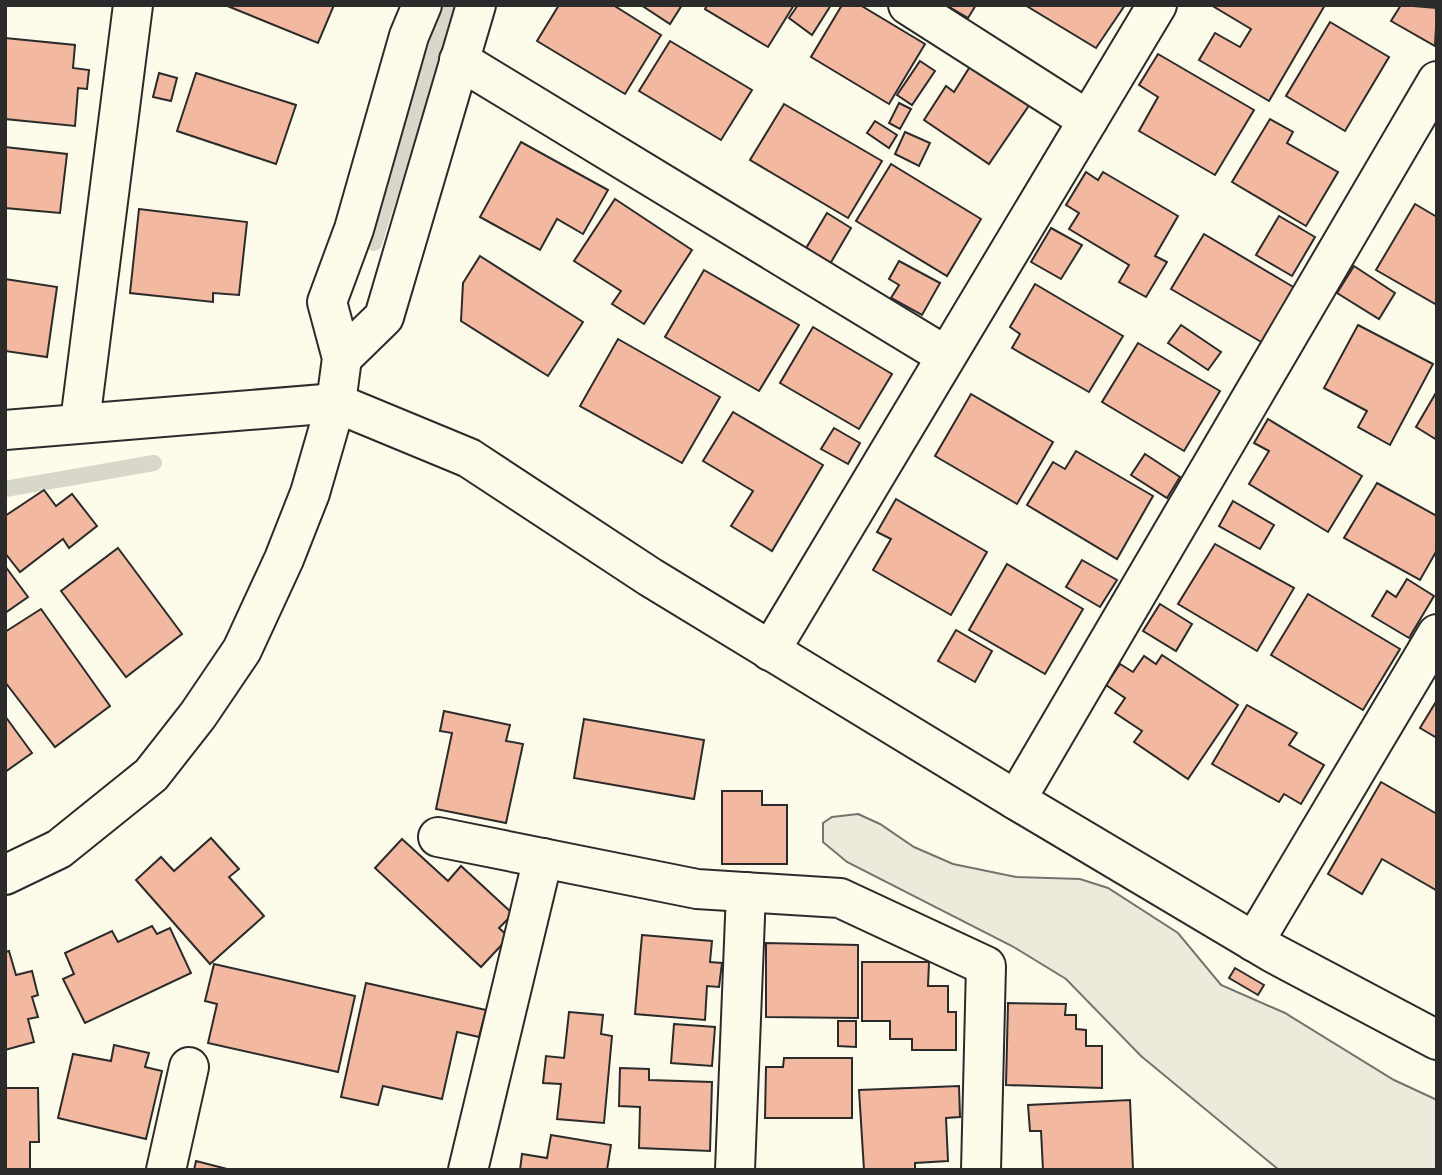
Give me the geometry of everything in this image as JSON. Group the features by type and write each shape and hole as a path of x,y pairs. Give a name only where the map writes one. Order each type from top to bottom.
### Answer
{"street":[{"path":"80,422 133,5"},
{"path":"5,875 59,849 151,775 198,715 242,650 284,559 310,493 336,403 342,358 327,302 354,229 410,36 422,5"},
{"path":"342,358 384,317 476,5"},
{"path":"908,5 1088,120"},
{"path":"770,650 1157,5"},
{"path":"458,60 946,356"},
{"path":"1016,800 1437,81"},
{"path":"5,430 336,403 469,458 650,577 1016,800 1254,943 1437,1040"},
{"path":"1254,943 1437,634"},
{"path":"438,837 697,889 840,898 986,966 981,1170"},
{"path":"468,1170 543,858"},
{"path":"735,1170 746,892"},
{"path":"166,1170 189,1067"}],"shaded area":[{"path":"858,814 880,824 914,847 953,864 1016,877 1080,879 1108,888 1178,933 1221,985 1285,1013 1394,1080 1437,1100 1437,1170 1279,1170 1141,1056 1066,979 1012,946 847,862 823,842 823,823 832,817"}],"building":[{"path":"225,5 334,5 318,43"},
{"path":"559,5 613,5 661,35 625,94 537,41"},
{"path":"641,5 682,5 670,24"},
{"path":"707,5 794,5 768,47 705,9"},
{"path":"798,5 831,5 812,35 789,18"},
{"path":"842,5 860,5 925,44 889,104 811,57"},
{"path":"946,5 976,5 968,18"},
{"path":"1025,5 1125,5 1096,48"},
{"path":"1211,5 1325,5 1269,101 1199,60 1215,33 1240,47 1251,29"},
{"path":"1401,5 1437,8 1435,46 1391,21"},
{"path":"1330,22 1389,57 1345,131 1286,96"},
{"path":"5,38 75,45 73,68 89,70 87,89 78,88 75,126 5,119"},
{"path":"670,41 752,90 721,140 639,91"},
{"path":"1158,54 1254,110 1215,175 1139,131 1158,97 1139,85"},
{"path":"920,61 935,71 912,105 897,95"},
{"path":"971,65 1030,104 989,164 924,120 946,86 954,92"},
{"path":"159,73 177,78 171,101 153,97"},
{"path":"196,73 296,105 276,164 177,131"},
{"path":"899,103 911,109 900,129 889,123"},
{"path":"784,104 882,161 848,218 750,160"},
{"path":"1270,119 1293,132 1287,143 1338,172 1306,226 1232,182"},
{"path":"875,121 897,135 889,148 867,133"},
{"path":"905,132 930,143 919,166 895,154"},
{"path":"521,142 608,190 583,234 557,219 540,250 480,217"},
{"path":"5,147 67,154 60,213 5,208"},
{"path":"891,164 981,219 947,276 856,221"},
{"path":"1086,172 1098,180 1103,172 1178,216 1155,256 1167,262 1146,297 1119,282 1129,265 1069,229 1079,213 1066,205"},
{"path":"615,199 692,250 644,324 612,304 621,291 574,261"},
{"path":"1415,204 1437,217 1437,305 1376,270"},
{"path":"139,209 247,222 239,295 213,293 213,302 130,293"},
{"path":"827,213 851,228 830,264 805,250"},
{"path":"1279,216 1315,237 1292,276 1256,255"},
{"path":"1051,228 1082,245 1061,279 1031,262"},
{"path":"1204,234 1295,288 1263,343 1171,289"},
{"path":"480,256 583,322 548,376 461,321 463,283"},
{"path":"899,261 940,283 922,315 891,298 899,285 889,279"},
{"path":"1354,266 1395,293 1379,319 1337,293"},
{"path":"704,270 799,325 759,391 665,337"},
{"path":"5,279 57,287 47,357 5,351"},
{"path":"1035,284 1123,336 1089,392 1012,348 1020,334 1010,327"},
{"path":"1181,325 1221,352 1208,370 1168,343"},
{"path":"1358,325 1433,364 1390,445 1358,427 1367,411 1324,388"},
{"path":"813,327 892,374 859,429 780,383"},
{"path":"618,339 720,397 682,463 580,406"},
{"path":"1138,343 1220,391 1184,451 1102,402"},
{"path":"1437,391 1437,440 1416,427"},
{"path":"971,394 1053,442 1017,504 935,456"},
{"path":"733,412 823,465 772,551 731,526 753,491 703,461"},
{"path":"1268,419 1362,476 1328,532 1249,484 1269,451 1254,443"},
{"path":"834,428 860,443 848,464 821,449"},
{"path":"1076,451 1153,496 1117,559 1027,505 1053,462 1065,469"},
{"path":"1145,454 1180,477 1167,498 1131,475"},
{"path":"1377,483 1437,516 1437,550 1420,580 1344,538"},
{"path":"44,490 56,506 72,494 97,526 69,548 63,539 20,572 5,553 5,516"},
{"path":"896,499 987,552 951,615 873,570 891,539 877,532"},
{"path":"1233,501 1274,525 1260,549 1219,526"},
{"path":"1215,544 1294,588 1257,651 1178,604"},
{"path":"118,548 182,634 126,677 61,591"},
{"path":"1082,560 1117,580 1100,607 1066,587"},
{"path":"1007,564 1083,609 1045,674 969,630"},
{"path":"5,566 28,597 5,613"},
{"path":"1407,579 1434,596 1409,638 1372,616 1387,591 1396,597"},
{"path":"1308,594 1400,649 1363,710 1271,655"},
{"path":"1160,604 1192,624 1176,651 1143,631"},
{"path":"41,609 110,706 55,747 5,682 5,632"},
{"path":"956,630 992,651 975,682 938,661"},
{"path":"1162,655 1238,705 1188,779 1134,742 1142,731 1115,713 1125,698 1106,685 1120,664 1133,672 1144,656 1156,664"},
{"path":"1437,700 1437,738 1420,728"},
{"path":"1247,705 1297,733 1289,745 1324,765 1301,804 1284,794 1279,802 1212,764"},
{"path":"444,711 510,725 506,741 523,744 506,823 436,809 452,733 440,731"},
{"path":"5,716 32,753 5,772"},
{"path":"584,719 704,740 694,799 574,778"},
{"path":"1381,782 1437,814 1436,890 1382,859 1362,894 1328,874"},
{"path":"722,791 762,791 762,805 787,805 787,864 722,864"},
{"path":"211,838 239,869 229,877 264,916 210,964 136,880 161,857 174,871"},
{"path":"402,839 448,881 461,866 513,914 499,928 509,937 481,967 375,868"},
{"path":"152,926 157,934 170,928 191,973 85,1023 63,979 74,974 65,953 112,931 118,942"},
{"path":"642,935 712,941 710,962 722,963 719,987 707,986 705,1020 635,1014"},
{"path":"766,943 858,945 858,1018 766,1017"},
{"path":"9,951 16,975 32,971 38,995 32,997 38,1017 28,1019 34,1042 5,1050 5,952"},
{"path":"862,962 929,962 928,986 948,986 948,1012 956,1012 956,1050 912,1050 912,1039 890,1039 890,1021 862,1021"},
{"path":"214,964 355,996 338,1072 208,1043 217,1004 205,1001"},
{"path":"1235,968 1264,985 1258,995 1229,978"},
{"path":"366,983 486,1010 479,1037 457,1032 442,1099 383,1086 378,1105 341,1097"},
{"path":"1008,1003 1066,1004 1065,1015 1076,1015 1076,1029 1086,1030 1086,1046 1102,1046 1102,1088 1006,1085"},
{"path":"569,1012 603,1015 601,1034 612,1036 604,1123 557,1119 561,1084 543,1083 546,1056 564,1058"},
{"path":"838,1021 856,1021 856,1047 838,1046"},
{"path":"674,1024 715,1027 712,1066 671,1063"},
{"path":"114,1045 149,1053 145,1067 162,1071 146,1139 58,1118 73,1054 111,1061"},
{"path":"784,1058 852,1058 852,1118 765,1118 766,1067 783,1067"},
{"path":"620,1068 649,1069 649,1080 712,1082 710,1151 639,1148 640,1107 619,1106"},
{"path":"959,1086 960,1117 946,1118 948,1161 915,1163 915,1170 864,1170 859,1090"},
{"path":"5,1088 38,1088 39,1142 30,1142 30,1170 5,1170"},
{"path":"1130,1100 1133,1170 1043,1170 1041,1131 1030,1131 1028,1105"},
{"path":"551,1135 611,1145 607,1170 520,1170 522,1154 547,1158"},
{"path":"196,1161 231,1170 194,1170"}],"waterway":[{"path":"374,243 449,5"},
{"path":"5,489 154,463"}]}
